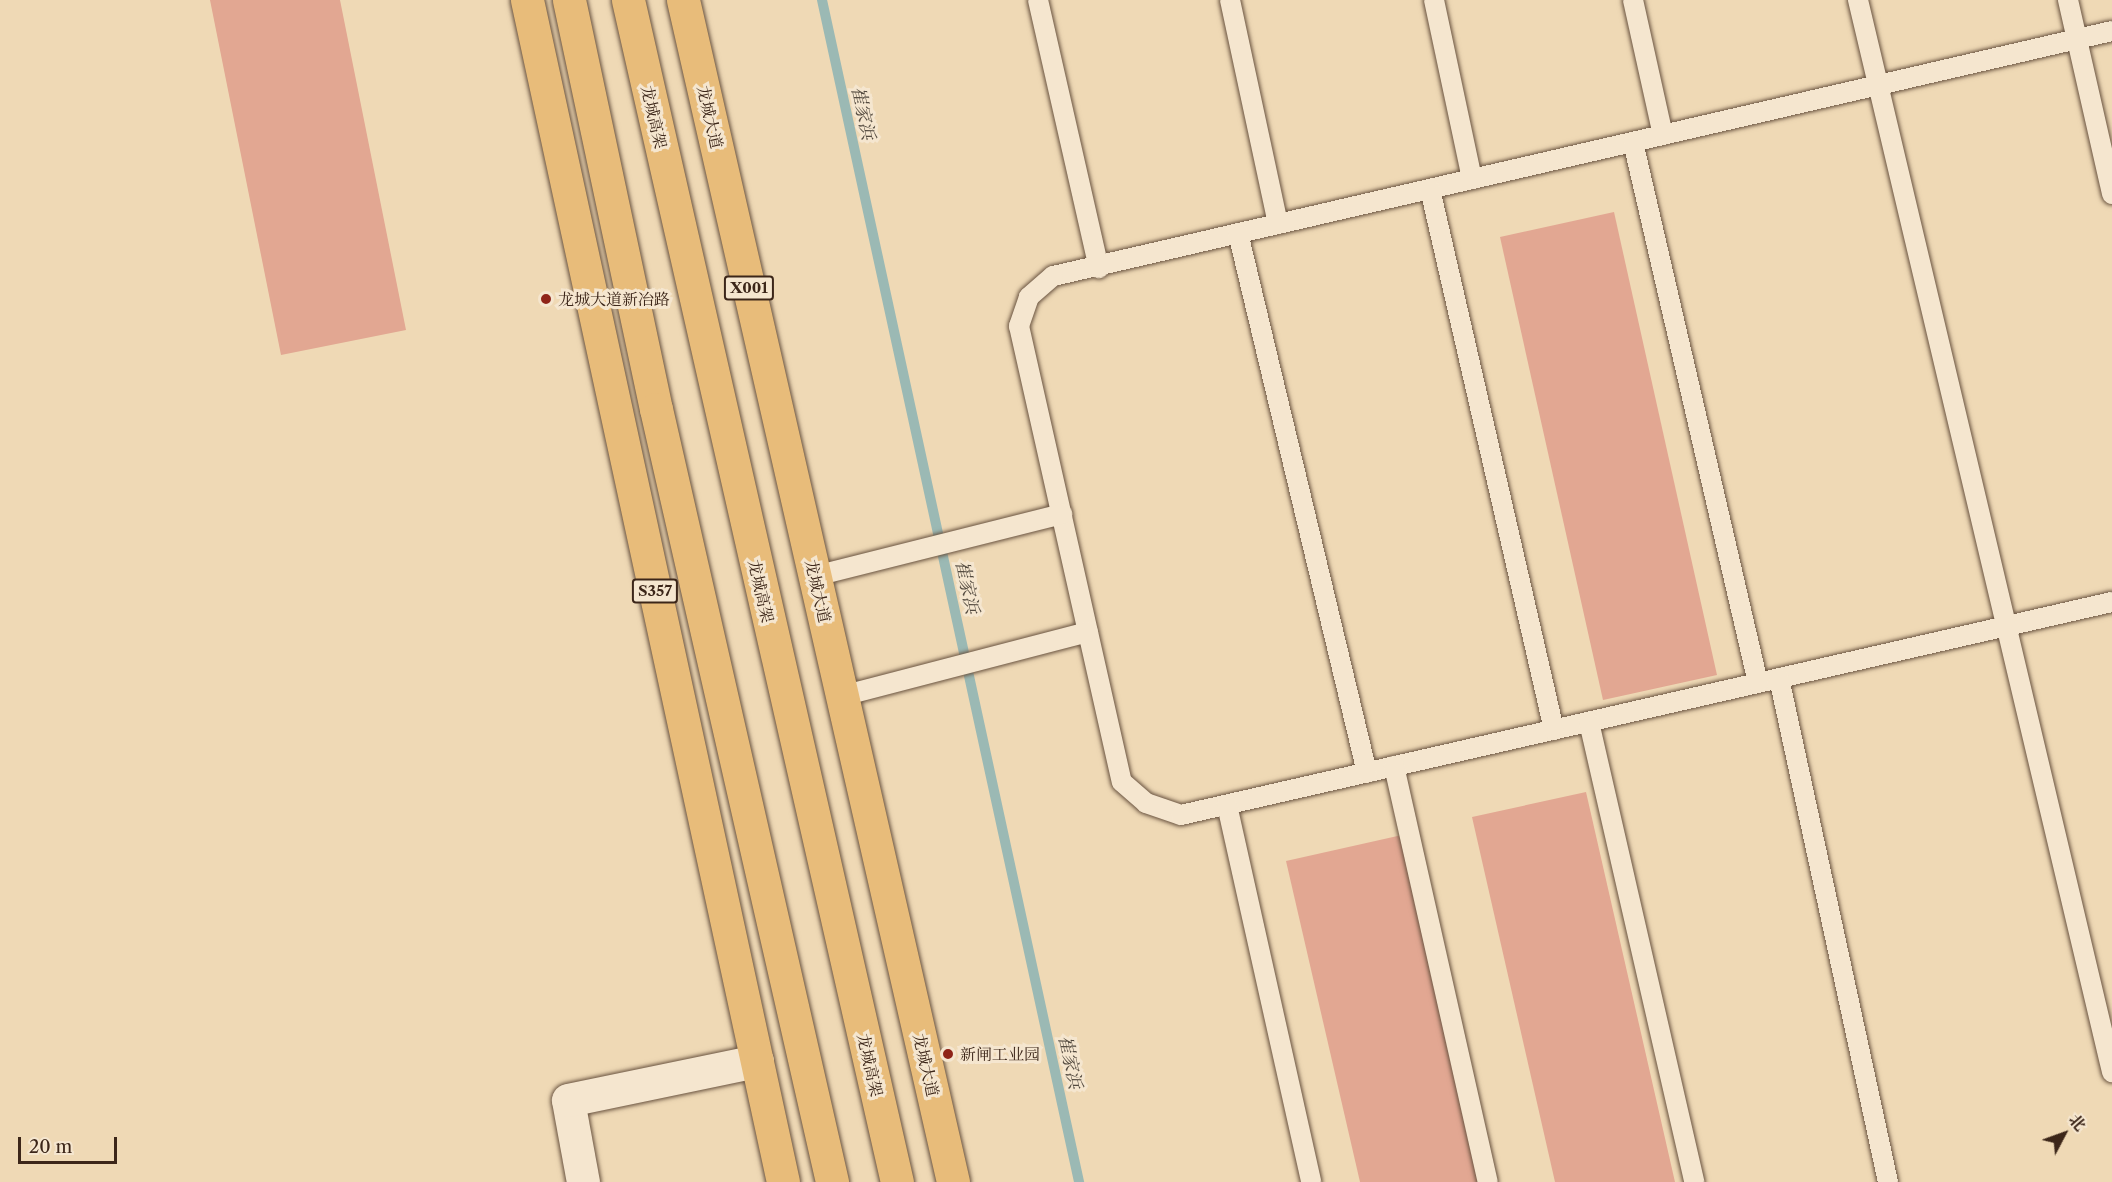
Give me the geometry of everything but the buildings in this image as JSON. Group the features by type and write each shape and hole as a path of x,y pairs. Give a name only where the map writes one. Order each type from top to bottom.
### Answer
{"main road":[{"name":"S357","path":"527,0 783,1182"},
{"path":"569,0 656,409 832,1182"},
{"name":"龙城高架","path":"628,0 897,1182"},
{"name":"龙城大道","path":"683,0 953,1182"},
{"path":"786,985 815,1182"},
{"path":"757,1061 772,1182"}],"street":[{"path":"583,1182 568,1100 757,1061"}],"lane":[{"path":"1038,0 1099,268"},
{"path":"1230,0 1278,224"},
{"path":"1434,0 1472,179"},
{"path":"1633,0 1663,135"},
{"path":"1858,0 2112,1072"},
{"path":"2068,0 2112,194"},
{"path":"2112,31 1238,233 1099,268 1053,276 1029,297 1019,326 1122,782 1146,802 1182,815 2112,602"},
{"path":"1633,142 1758,683"},
{"path":"1430,189 1554,730"},
{"path":"1238,233 1367,773"},
{"path":"815,576 1062,514"},
{"path":"842,696 1088,632"},
{"path":"1779,678 1888,1182"},
{"path":"1589,722 1694,1182"},
{"path":"1394,766 1488,1182"},
{"path":"1227,805 1311,1182"}],"waterway":[{"name":"崔家浜","path":"822,0 1079,1182"}],"place":[{"name":"龙城大道新冶路","path":"546,299"},
{"name":"新闸工业园","path":"948,1054"}]}
